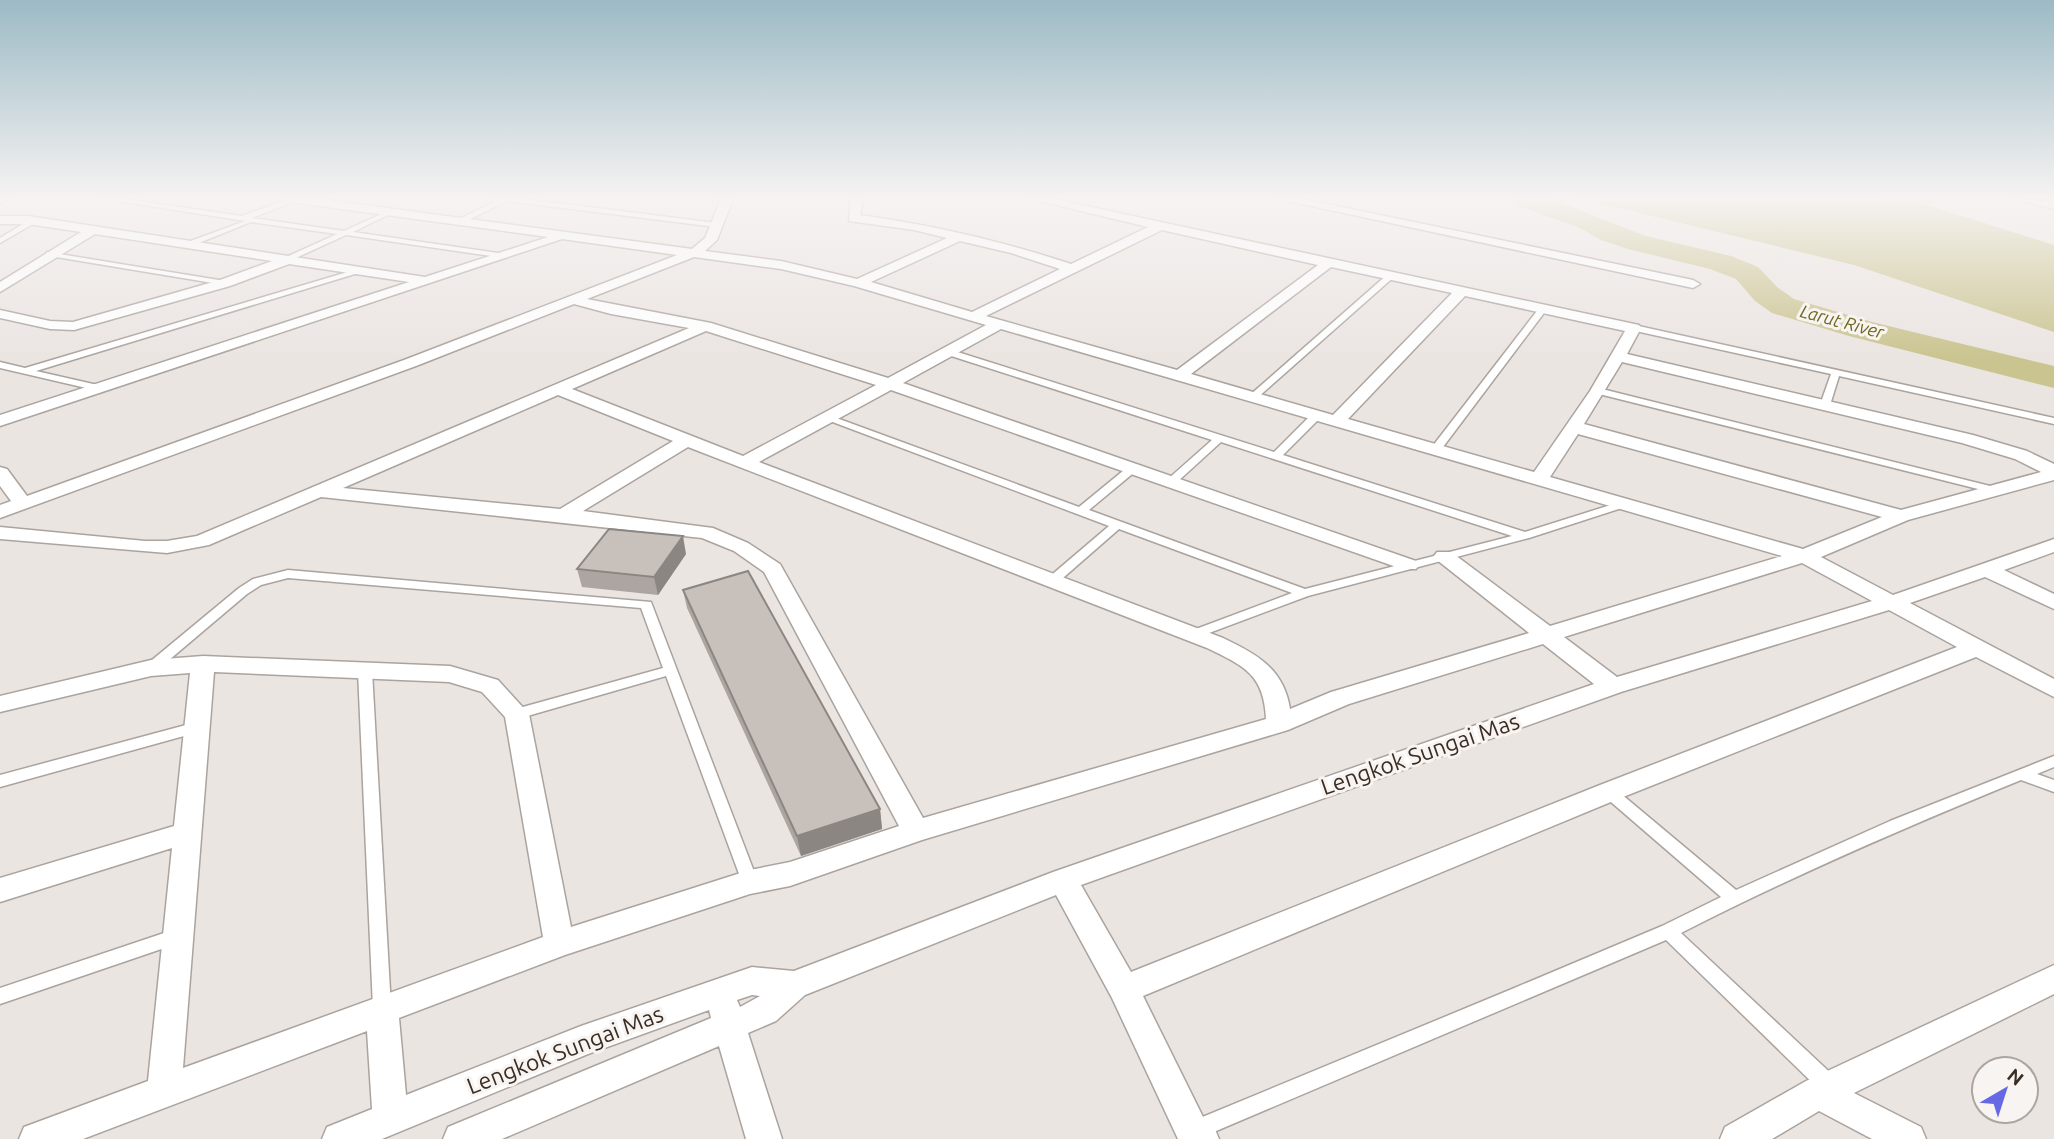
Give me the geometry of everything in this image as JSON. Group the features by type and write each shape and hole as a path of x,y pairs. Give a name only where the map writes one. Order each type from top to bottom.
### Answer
{"street":[{"path":"0,288 53,252"},
{"path":"240,252 426,281"},
{"path":"0,421 516,252"},
{"path":"0,512 410,363 696,252"},
{"path":"697,252 781,265 858,283 1804,556 2054,689"},
{"path":"858,283 925,252"},
{"path":"1021,252 1072,269"},
{"path":"974,316 1106,252"},
{"path":"1279,252 1634,328 1598,391 1539,479"},
{"path":"1540,252 1693,284"},
{"path":"0,314 17,320 74,326 225,283 287,260"},
{"path":"1179,376 1329,263"},
{"path":"1337,421 1461,292"},
{"path":"573,300 611,310 706,326 890,384 1409,565"},
{"path":"0,326 17,320"},
{"path":"744,463 999,324"},
{"path":"0,533 65,541 167,547 202,541 706,326"},
{"path":"1619,357 1967,439 2021,455 2054,472"},
{"path":"559,389 1247,658 1266,674 1279,697 1279,724"},
{"path":"1574,427 1901,516"},
{"path":"564,515 686,440"},
{"path":"37,1139 559,944 750,882 790,874 916,831 1279,724 1340,698 1804,556 1901,516 2054,472"},
{"path":"0,473 23,504"},
{"path":"320,491 706,532 741,547 773,568 916,831"},
{"name":"Lengkok Sungai Mas","path":"461,1139 765,1011 793,985 1063,880 1613,686 1893,602 2054,545"},
{"path":"1444,556 1613,686"},
{"path":"1986,569 2054,602"},
{"path":"1124,989 1609,792 1977,648"},
{"path":"164,1090 176,937 204,664"},
{"path":"0,704 150,668 204,664 450,674 490,686 517,714 559,944"},
{"path":"0,890 187,833"},
{"path":"1063,880 1124,989 1196,1135"},
{"path":"1738,1139 1824,1090 2054,979"},
{"name":"Lengkok Sungai Mas","path":"340,1139 581,1041 719,992 752,981 793,985"},
{"path":"719,992 764,1139"},
{"path":"382,1008 390,1118"},
{"path":"1824,1090 1908,1139"}],"lane":[{"path":"287,260 304,252"},
{"path":"478,252 505,256"},
{"path":"50,254 225,283"},
{"path":"25,370 364,270"},
{"path":"1253,397 1391,276"},
{"path":"1436,449 1542,309"},
{"path":"1634,328 2054,421"},
{"path":"948,352 1525,536"},
{"path":"0,365 99,388"},
{"path":"1825,405 1836,372"},
{"path":"1598,391 1994,490"},
{"path":"1276,456 1317,415"},
{"path":"827,418 1304,593"},
{"path":"1172,481 1220,438"},
{"path":"1080,512 1133,468"},
{"path":"1193,635 1304,593 1525,536 1624,503"},
{"path":"1052,581 1117,525"},
{"path":"150,668 243,591 257,582 288,574 646,605 750,882"},
{"path":"517,714 670,670"},
{"path":"365,671 382,1008"},
{"path":"0,781 197,727"},
{"path":"1196,1135 1668,931 1896,825 2054,761"},
{"path":"2020,774 2054,786"},
{"path":"1609,792 1734,898"},
{"path":"1668,931 1824,1090"},
{"path":"0,996 176,937"}],"shaded area":[{"path":"1801,252 2054,252 2054,332 1854,265"}],"building":[{"path":"609,529 683,536 654,577 577,569"},
{"path":"748,571 880,809 797,836 683,590"}],"waterway":[{"name":"Larut River","path":"1678,252 1720,262 1747,273 1766,294 1783,306 1861,329 2054,377"}]}
